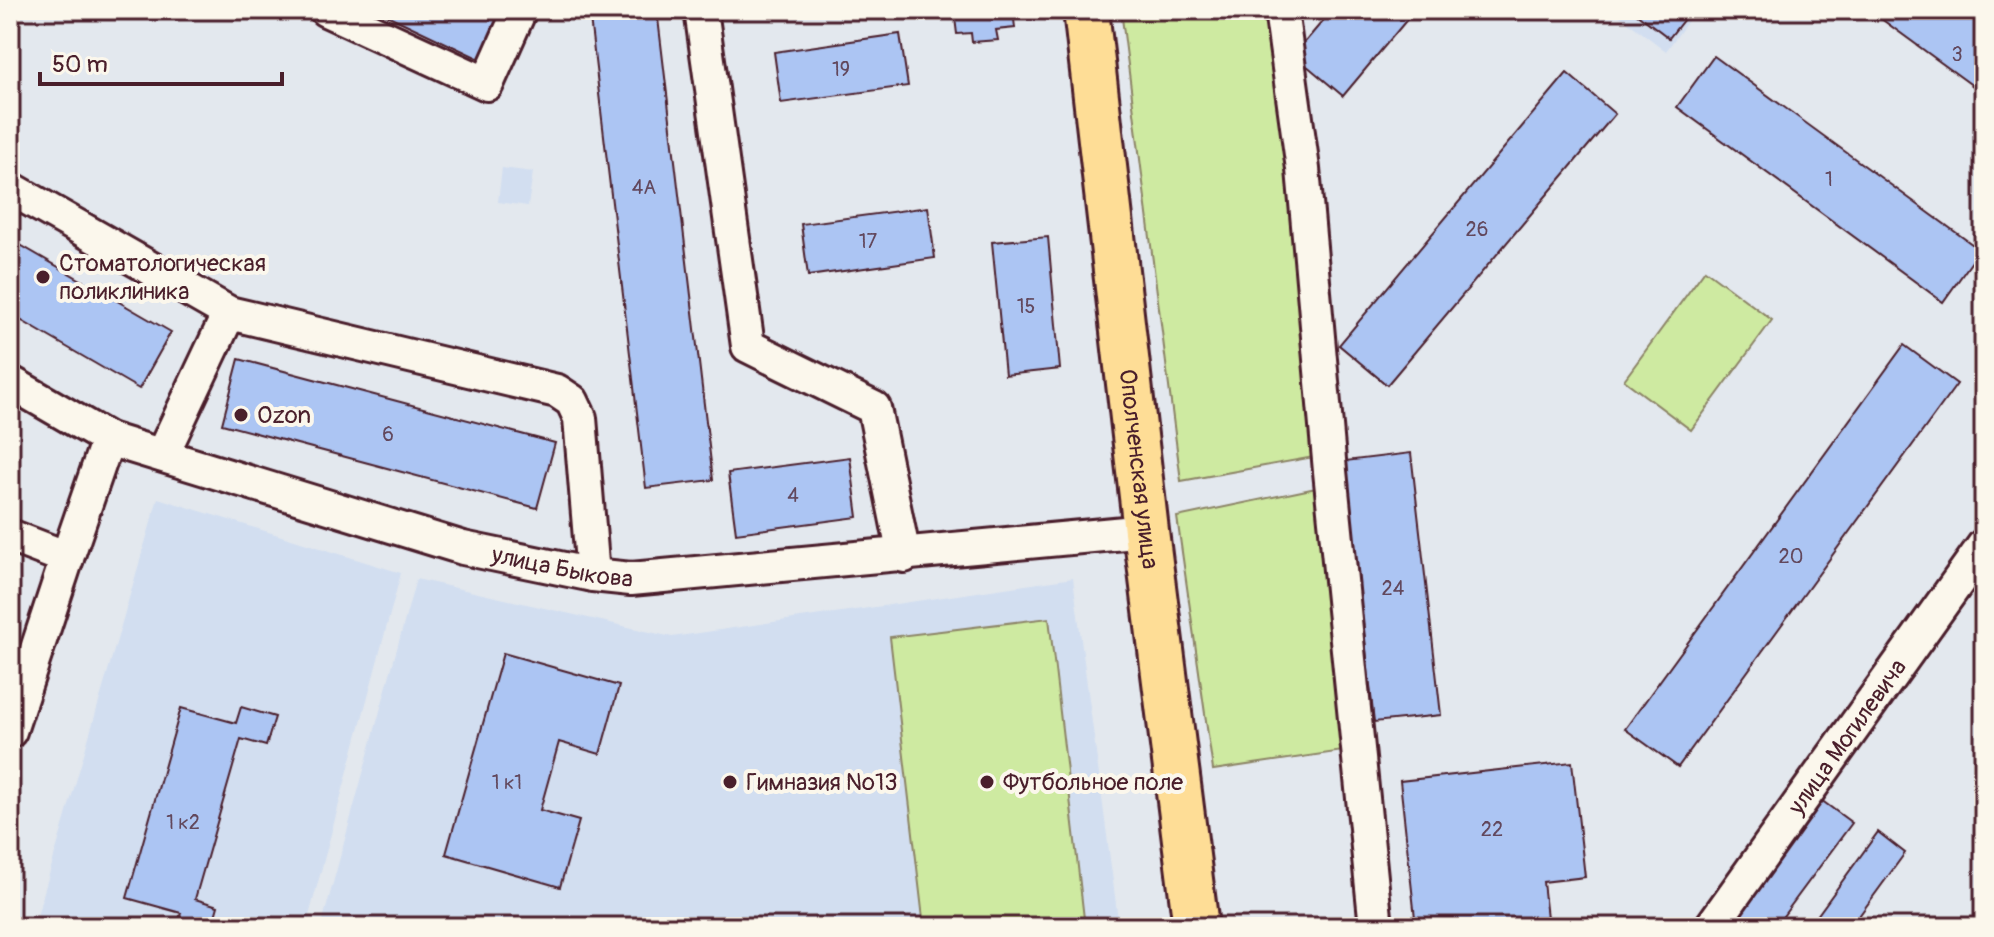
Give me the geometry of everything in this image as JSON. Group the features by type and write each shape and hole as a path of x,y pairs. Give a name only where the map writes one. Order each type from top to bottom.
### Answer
{"highway":[{"name":"Ополченская улица","path":"1086,10 1146,531 1196,927"}],"street":[{"path":"326,10 487,84 520,10"},
{"path":"701,10 748,346 874,408 904,556"},
{"path":"1281,10 1303,169 1331,486 1376,927"},
{"path":"10,188 229,313 557,391 572,401 580,418 593,575"},
{"path":"162,455 229,313"},
{"name":"улица Быкова","path":"10,382 108,439 463,548 593,575 631,579 904,556 1146,531"},
{"path":"11,733 108,439"},
{"path":"10,536 67,558"},
{"name":"улица Могилевича","path":"1711,927 1984,545"}],"shaded area":[{"path":"1612,10 1696,10 1666,51"},
{"path":"502,168 533,172 528,206 498,202"},
{"path":"158,498 401,573 306,927 77,927 37,916"},
{"name":"Гимназия №13","path":"1073,578 1119,927 321,927 416,579 672,637"}],"green space":[{"path":"1121,10 1272,10 1311,319 1314,457 1181,481"},
{"path":"1705,270 1772,320 1691,430 1624,380"},
{"path":"1321,487 1350,750 1213,770 1177,517"},
{"name":"Футбольное поле","path":"1049,618 1085,927 924,927 890,637"}],"building":[{"path":"376,10 505,10 482,60"},
{"path":"589,10 657,10 713,480 646,488"},
{"path":"954,10 1013,10 1015,28 996,30 998,40 972,42 971,33 957,34"},
{"path":"1332,10 1415,10 1343,96 1294,55"},
{"path":"1638,10 1691,10 1669,38 1636,13"},
{"path":"1869,10 1978,10 1984,14 1984,94"},
{"path":"900,34 908,86 781,103 774,52"},
{"path":"1714,56 1980,250 1943,302 1677,107"},
{"path":"1567,73 1615,114 1387,385 1339,345"},
{"path":"928,207 935,258 808,276 801,224"},
{"path":"1048,237 1060,369 1005,375 992,242"},
{"name":"Стоматологическая поликлиника","path":"10,239 171,332 139,389 10,314"},
{"path":"1904,345 1957,384 1678,767 1625,729"},
{"path":"239,359 555,443 537,508 222,424"},
{"path":"1411,453 1441,715 1374,722 1345,461"},
{"path":"850,457 858,517 736,533 728,473"},
{"path":"503,653 619,686 600,754 559,742 540,810 579,821 560,887 446,854"},
{"path":"241,707 275,717 266,746 241,739 195,899 218,906 212,927 184,927 177,925 181,913 127,898 181,708 236,723"},
{"path":"1572,762 1585,877 1543,882 1548,927 1416,927 1400,781"},
{"path":"1821,800 1852,823 1775,927 1728,927"},
{"path":"1878,832 1905,853 1851,927 1809,927"}],"place":[{"name":"Стоматологическая поликлиника","path":"43,277"},
{"name":"Ozon","path":"241,415"},
{"name":"Гимназия №13","path":"730,782"},
{"name":"Футбольное поле","path":"987,782"}]}
